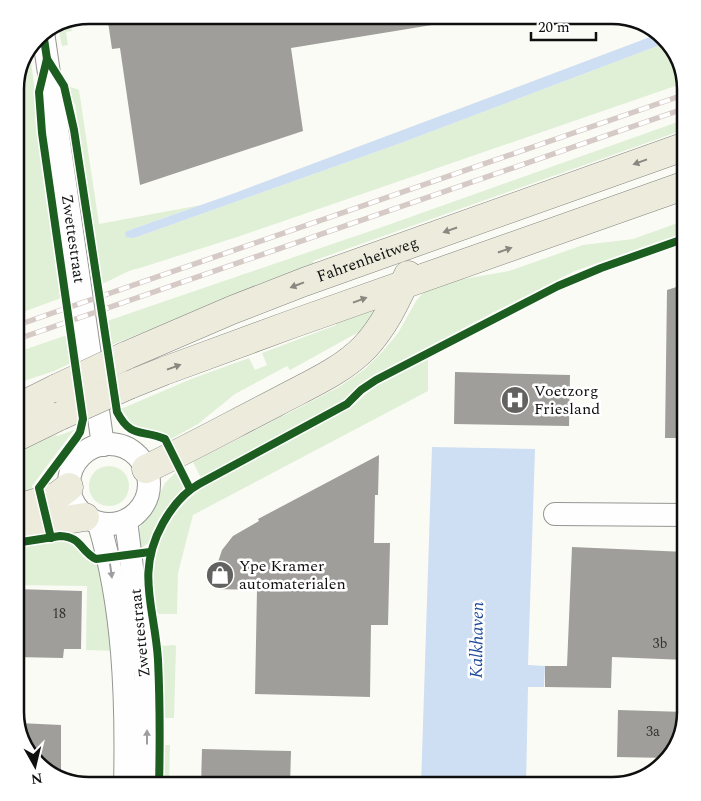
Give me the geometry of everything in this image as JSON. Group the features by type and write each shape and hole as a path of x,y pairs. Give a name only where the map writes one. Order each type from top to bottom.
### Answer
{"main road":[{"name":"Fahrenheitweg","path":"24,404 125,356 232,310 377,255 677,149"},
{"path":"24,434 129,385 164,371 677,188"},
{"path":"146,469 334,371 364,348 386,322 412,267 416,263 473,240 496,214"},
{"path":"24,506 57,496 69,487"},
{"path":"24,527 92,520"}],"street":[{"name":"Zwettestraat","path":"45,41 103,445"},
{"path":"114,444 124,447 141,460 146,469 150,481 144,505 126,521 112,525 92,520 77,509 71,499 70,475 74,464 92,448 114,444"},
{"path":"554,514 677,515"},
{"name":"Zwettestraat","path":"92,520 109,557 124,670 125,777"},
{"name":"Zwettestraat","path":"126,521 145,669 146,777"}],"green space":[{"path":"71,26 72,31 66,32 68,45 62,46 59,32"},
{"path":"660,45 671,60 674,68 677,86 237,237 129,271 101,284 75,104 73,103 68,86 79,90 99,224 201,205 127,231 134,238 401,143"},
{"path":"31,59 37,107 37,132 61,298 24,312 24,85"},
{"path":"677,122 677,132 313,261 314,265 111,345 107,321 385,226"},
{"path":"677,223 677,235 575,271 492,313 366,380 340,404 201,478 193,462 339,387 365,369 398,333 416,301 424,292 446,282 509,271 583,245 633,239"},
{"path":"377,309 357,333 290,370 287,366 235,394 198,424 171,439 163,433 137,427 121,409 191,379 249,358 255,370 267,365 262,353 336,325 336,323"},
{"path":"67,335 71,363 24,381 24,350"},
{"path":"428,358 428,391 193,515 178,573 177,614 158,614 152,578 154,560 166,528 188,499 202,488 338,415 356,403 376,385"},
{"path":"74,430 32,486 34,495 24,498 24,449 46,438"},
{"path":"109,466 123,472 129,486 123,500 109,506 95,500 89,486 95,472"},
{"path":"177,471 183,485 183,490 161,517 148,543 143,547 137,547 137,533 140,527 152,510 165,483"},
{"path":"58,541 66,542 78,549 90,562 102,564 115,651 86,650 87,586 24,585 24,547"},
{"path":"161,646 176,646 174,718 165,718"},
{"path":"164,745 170,745 169,777 163,777"}],"water":[{"path":"651,37 660,45 401,143 134,238 126,237 125,233 127,231 235,193"},
{"name":"Kalkhaven","path":"432,447 535,449 528,665 545,666 544,687 528,687 526,777 421,777"}],"building":[{"path":"108,24 432,24 291,48 303,131 140,185 120,48 112,49"},
{"path":"677,287 677,438 665,438 667,290"},
{"path":"455,372 570,375 569,426 454,424"},
{"path":"379,455 378,495 375,495 374,543 390,543 388,625 371,625 370,697 255,694 257,590 216,589 217,565 222,550 233,536 259,521 258,519"},
{"path":"572,547 677,552 677,660 612,657 611,688 545,687 545,666 567,666"},
{"path":"24,589 82,591 81,649 64,649 63,658 24,657"},
{"path":"618,710 677,712 677,720 671,741 658,758 617,757"},
{"path":"25,723 61,725 61,771 60,741 30,741"},
{"path":"202,749 291,751 290,777 201,777"}],"railway":[{"path":"24,323 677,97"},
{"path":"24,337 677,111"}],"cycle path":[{"path":"44,42 47,59 39,92 42,133 83,419 77,437 39,488 51,538"},
{"path":"47,59 64,86 74,130 117,412 122,421 132,430 165,439 190,489"},
{"path":"159,777 158,660 148,575 155,541 166,517 183,496 199,484 347,404 361,390 376,380 558,286 601,268 677,241"},
{"path":"24,542 60,536 67,537 77,542 96,559 150,552"}],"place":[{"name":"Voetzorg Friesland","path":"515,400"},
{"name":"Ype Kramer automaterialen","path":"220,575"}]}
